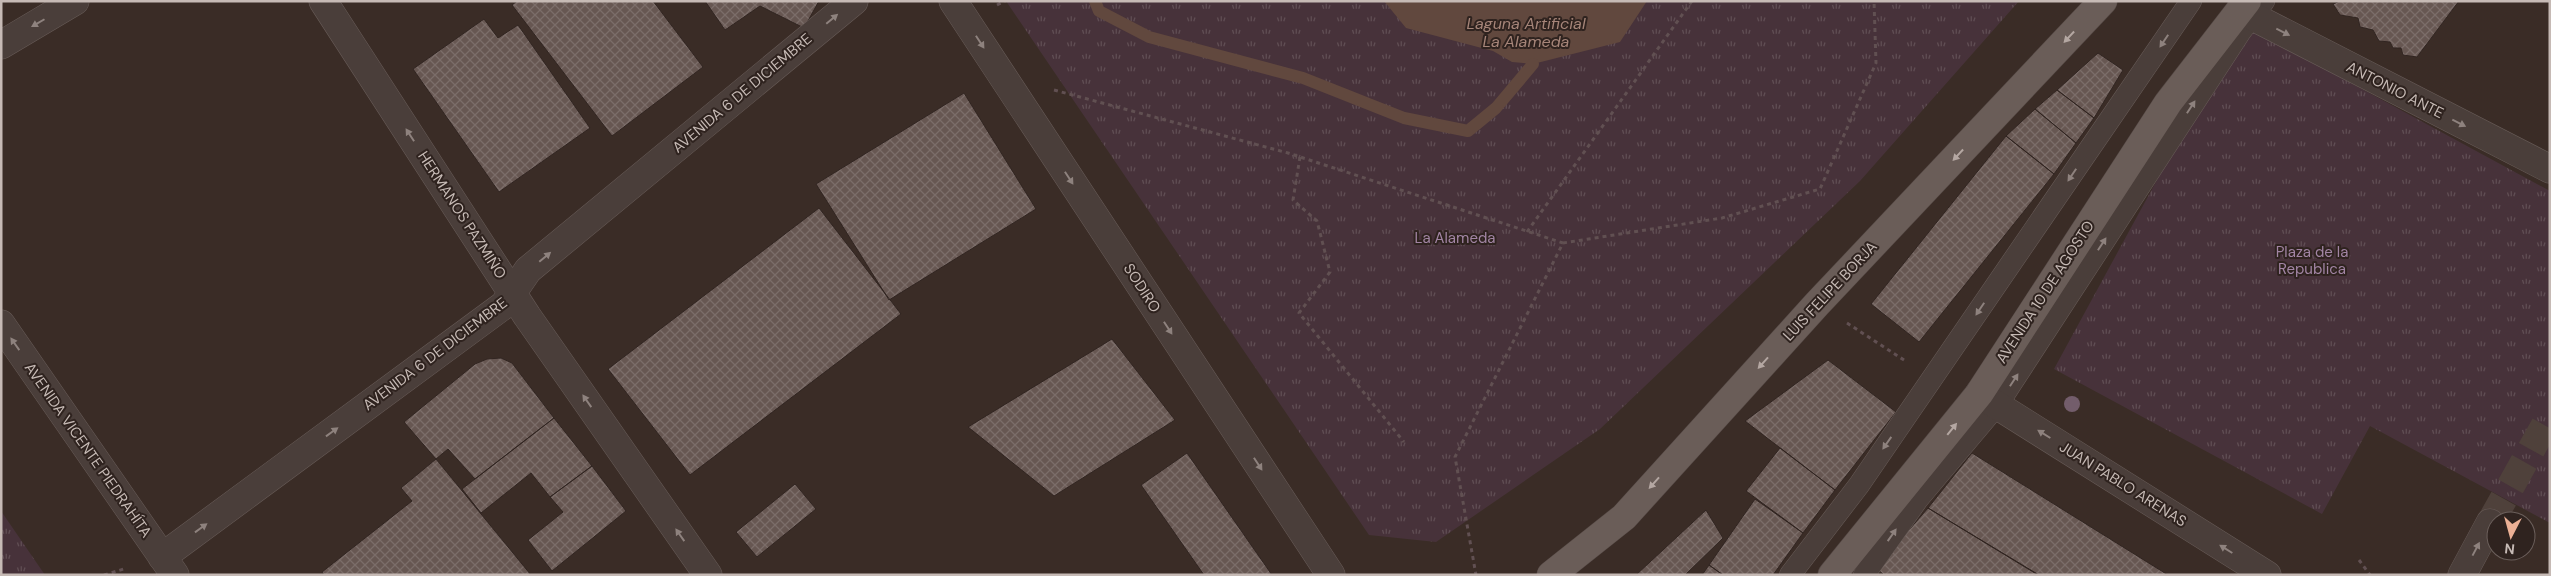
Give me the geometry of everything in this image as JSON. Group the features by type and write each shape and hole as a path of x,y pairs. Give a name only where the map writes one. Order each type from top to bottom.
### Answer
{"main road":[{"name":"LUIS FELIPE BORJA","path":"1551,575 1624,517 1816,304 2103,1"},
{"name":"AVENIDA 10 DE AGOSTO","path":"1832,575 1989,399 2168,102 2251,7"}],"street":[{"path":"1,45 75,1"},
{"name":"HERMANOS PAZMIÑO","path":"323,1 513,293 708,575"},
{"name":"AVENIDA 6 DE DICIEMBRE","path":"169,566 504,305 528,270 854,1"},
{"name":"SODIRO","path":"953,1 1331,575"},
{"name":"ANTONIO ANTE","path":"2251,7 2550,169"},
{"name":"AVENIDA VICENTE PIEDRAHÍTA","path":"1,324 169,566"},
{"name":"JUAN PABLO ARENAS","path":"1989,399 2267,575"},
{"path":"2462,575 2486,530"}],"lane":[{"path":"1790,575 1858,485 2191,1"},
{"path":"1864,575 1989,399"}],"path":[{"path":"1527,232 1692,1"},
{"path":"1052,89 1300,156 1563,243 1722,218 1820,189 1876,63 1874,1"},
{"path":"1300,156 1292,200 1317,221 1330,272 1299,313 1404,442"},
{"path":"1476,575 1455,456 1563,243"},
{"path":"1839,318 1909,363"},
{"path":"2360,560 2370,575"}],"green space":[{"name":"La Alameda","path":"1006,1 2019,1 1860,181 1600,429 1436,542 1369,535"},
{"name":"Plaza de la Republica","path":"2242,24 2550,191 2550,523 2536,515 2536,511 2528,511 2370,426 2322,514 2054,369"},
{"path":"1,511 45,575 1,575"}],"water":[{"name":"Laguna Artificial La Alameda","path":"1384,1 1647,1 1620,42 1533,64 1512,62 1493,51 1406,28"}],"building":[{"path":"517,1 653,1 703,67 612,136 512,5"},
{"path":"705,1 819,1 804,28 760,6 725,30"},
{"path":"2340,1 2459,1 2417,57 2403,55 2401,48 2393,48 2390,42 2379,41 2373,30 2360,27 2358,18 2340,15 2333,4"},
{"path":"484,19 498,38 518,25 590,128 499,192 413,69"},
{"path":"2098,53 2123,70 2094,118 2057,90"},
{"path":"2057,90 2094,118 2076,143 2035,109"},
{"path":"964,93 1036,209 889,300 816,184"},
{"path":"2035,109 2076,143 2054,174 2006,136"},
{"path":"2006,136 2054,174 1919,342 1871,304"},
{"path":"819,208 901,314 690,475 608,369"},
{"path":"1112,339 1175,420 1054,496 968,427"},
{"path":"501,358 512,363 554,418 475,479 448,449 436,459 404,422 475,364 487,359"},
{"path":"1828,360 1896,412 1835,490 1745,421"},
{"path":"554,418 592,466 550,497 531,473 481,513 462,489"},
{"path":"1780,448 1835,490 1803,533 1746,491"},
{"path":"1187,453 1272,575 1204,575 1141,485"},
{"path":"1972,453 2168,575 2039,575 1928,508"},
{"path":"436,459 531,575 324,575 322,572 412,501 401,488"},
{"path":"592,466 626,511 552,571 528,540 563,512 550,497"},
{"path":"795,484 816,509 757,557 736,532"},
{"path":"1755,499 1803,533 1773,575 1723,575 1709,565"},
{"path":"1928,508 2038,575 1884,575 1876,568"},
{"path":"1706,510 1723,538 1685,575 1636,575"},
{"path":"1709,565 1723,575 1702,575"}],"waterway":[{"path":"1095,1 1099,11 1149,37 1303,78 1404,118 1468,131 1496,108 1533,64"}],"tunnel":[{"path":"2497,511 2550,416"}]}
